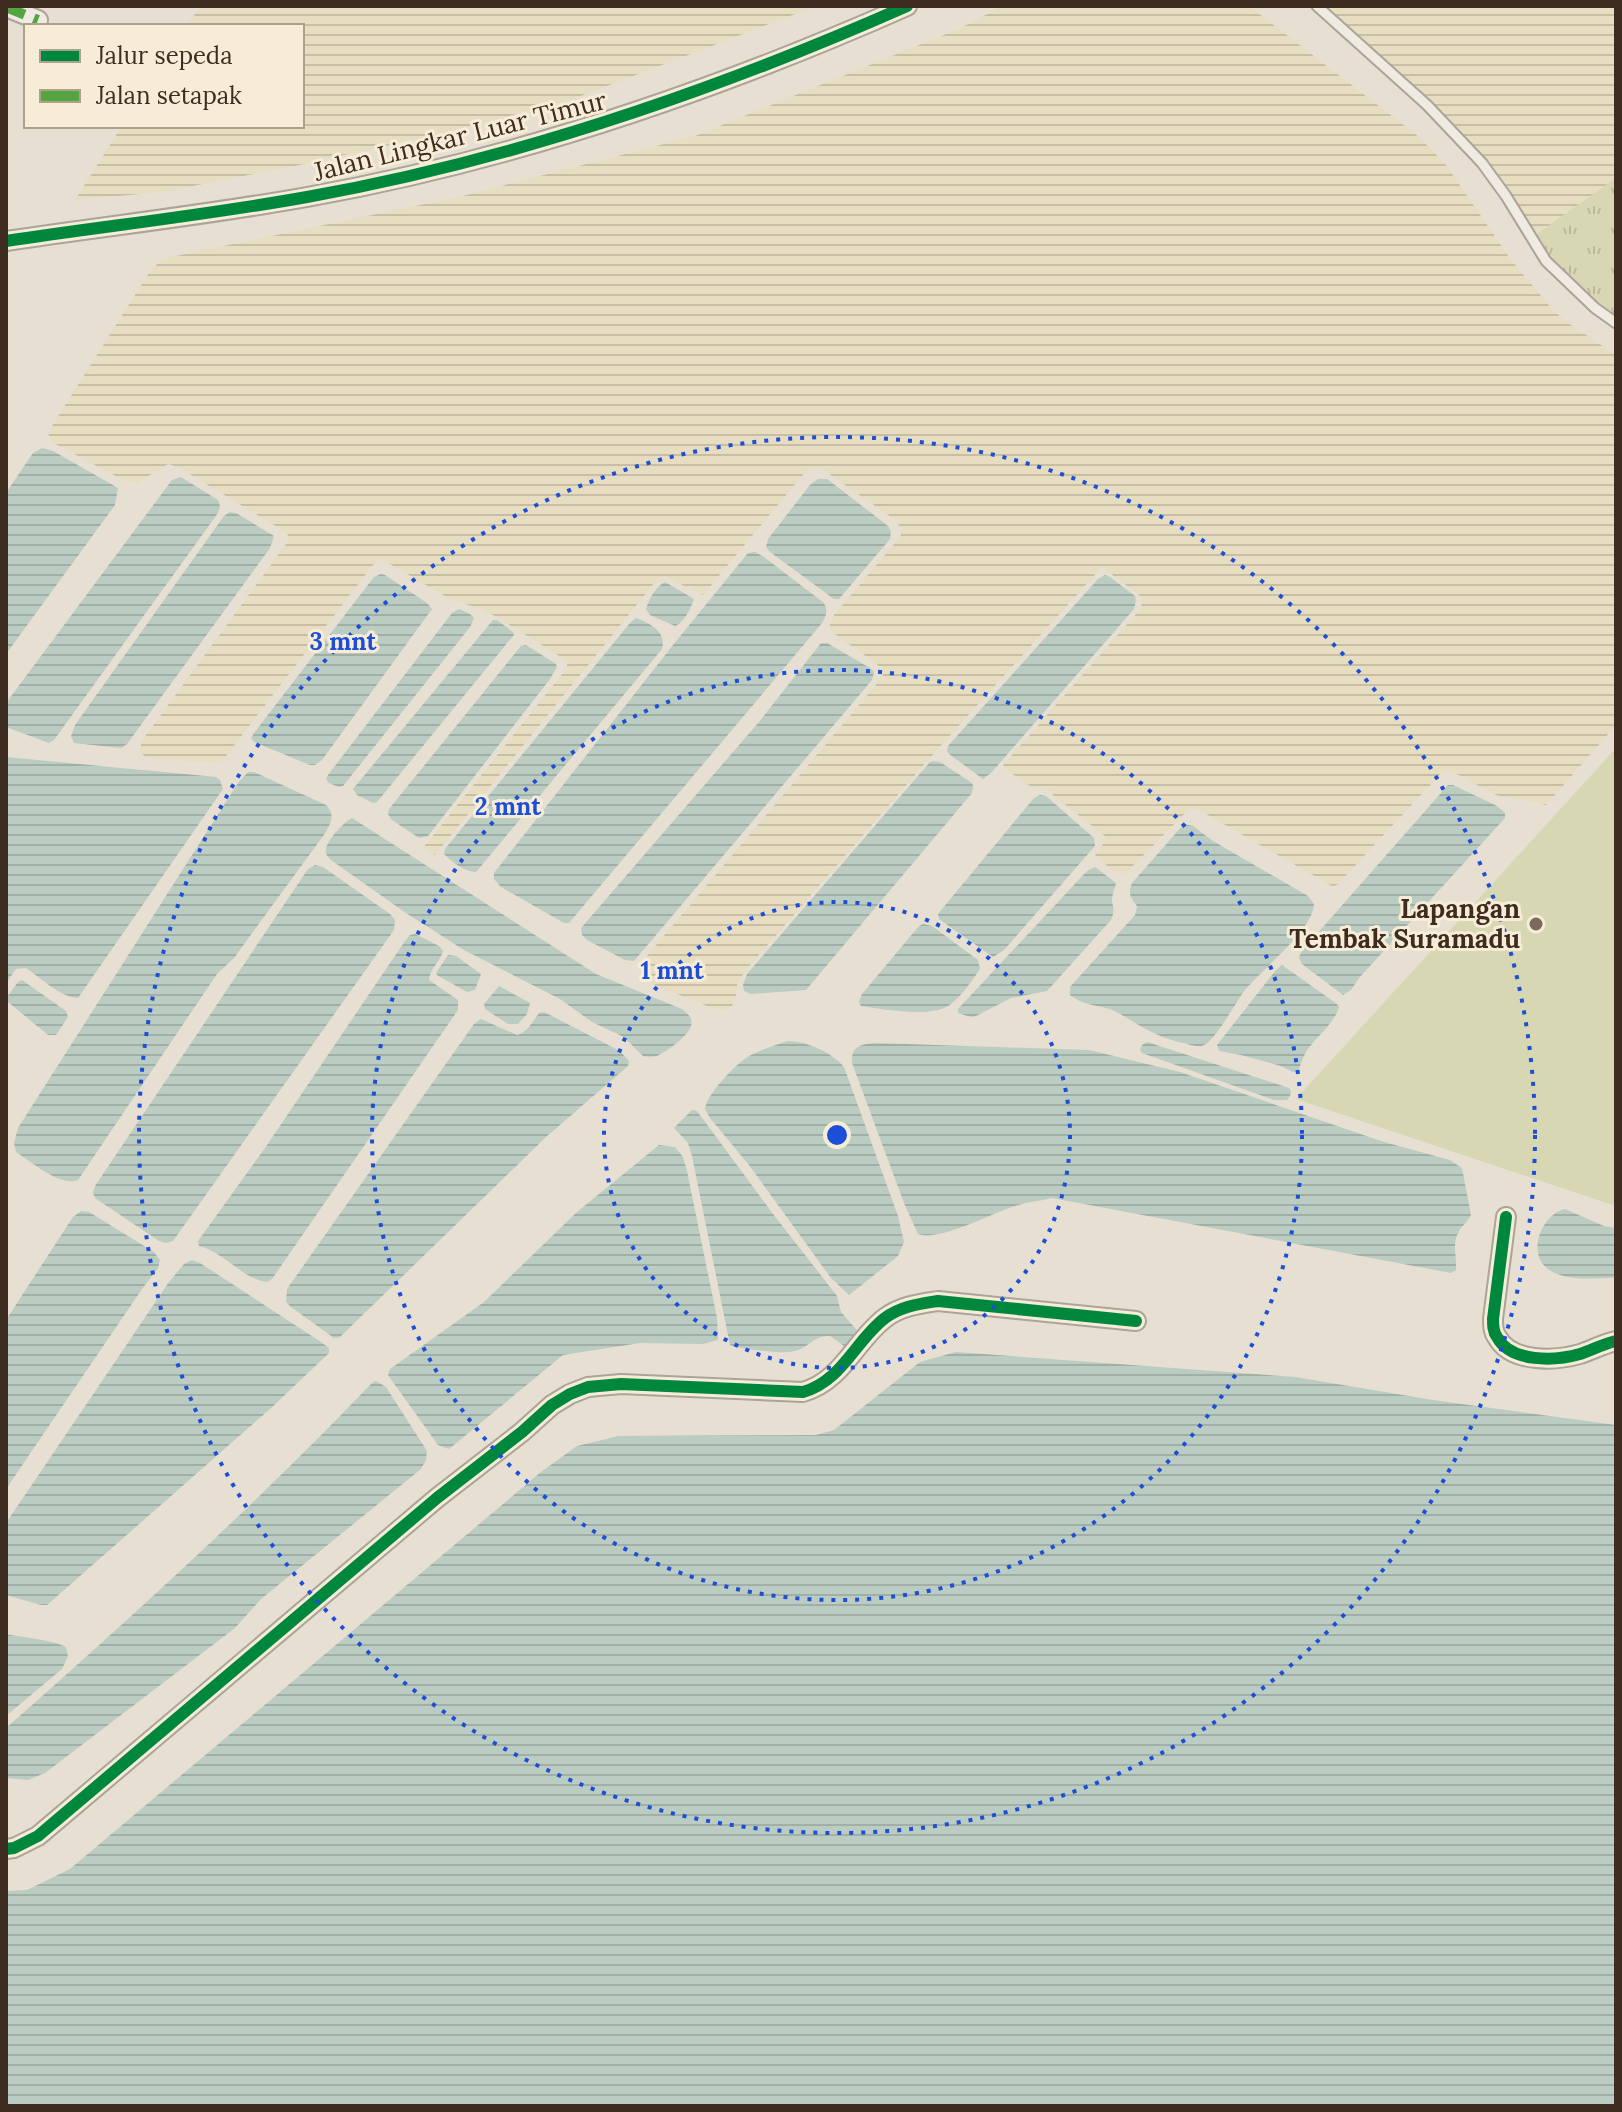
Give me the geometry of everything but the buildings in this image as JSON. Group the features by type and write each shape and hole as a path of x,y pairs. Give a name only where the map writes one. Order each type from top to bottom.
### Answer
{"street":[{"name":"Jalan Lingkar Luar Timur","path":"6,241 309,197 445,167 578,131 690,95 907,6"},
{"path":"6,7 38,20"},
{"path":"1506,1217 1493,1319 1494,1334 1503,1346 1513,1352 1547,1358 1580,1354 1616,1341"},
{"path":"6,1849 38,1836 437,1498 552,1405 570,1394 588,1387 621,1384 803,1392 830,1379 883,1319 905,1307 938,1301 1136,1321"}],"lane":[{"path":"1317,6 1427,105 1482,163 1546,261 1595,308 1616,323"}],"shaded area":[{"path":"201,6 816,6 573,99 452,131 162,192 75,200 121,128 304,128 304,24 188,24"},
{"path":"1002,6 1249,6 1419,137 1446,165 1511,260 1552,309 1616,355 1616,725 1546,805 1496,795 1444,770 1337,885 1332,886 1201,811 1189,809 1125,874 1113,871 1095,855 1106,837 1047,790 1032,787 1003,765 1142,604 1143,598 1102,567 935,752 745,971 737,983 732,1006 725,1010 712,1008 648,982 642,975 641,967 646,957 884,673 878,665 831,631 830,624 902,532 897,521 822,469 814,468 806,471 703,595 666,577 659,577 435,855 423,848 567,668 567,662 495,616 450,599 383,560 376,561 222,761 147,758 141,753 141,742 289,540 288,535 279,528 178,467 168,464 137,483 125,481 52,442 48,433 57,418 149,273 162,259 463,196 695,136 961,28"},
{"path":"1317,6 1616,6 1616,178 1531,238 1482,163"},
{"path":"42,448 53,451 118,488 115,505 6,654 6,493 33,453"},
{"path":"181,477 218,500 218,513 54,740 49,743 6,727 6,703 172,480"},
{"path":"818,479 827,479 891,531 890,539 839,599 834,599 766,547 768,539"},
{"path":"230,512 274,536 270,548 127,744 121,748 74,743 71,736 75,725 224,516"},
{"path":"755,552 824,603 826,612 821,624 569,923 501,887 494,879 494,873 673,645 748,553"},
{"path":"381,574 432,609 322,760 310,765 254,742 251,738 254,733 374,577"},
{"path":"1105,575 1135,596 1134,609 983,779 949,754 948,746 1098,579"},
{"path":"665,582 694,599 684,619 675,626 650,615 646,609 653,593"},
{"path":"459,609 474,618 470,627 343,786 329,783 326,779 328,775 452,613"},
{"path":"636,618 660,633 662,649 476,872 455,863 444,854 445,849"},
{"path":"493,620 514,635 377,802 357,795 353,789"},
{"path":"821,643 827,643 870,668 874,672 872,680 634,961 625,960 587,940 581,928 759,722"},
{"path":"526,645 557,667 428,836 419,838 392,820 389,809 521,646"},
{"path":"6,757 216,777 223,789 78,998 58,991 26,968 16,969 6,983"},
{"path":"933,761 940,762 972,783 972,793 806,990 751,994 744,991 747,974"},
{"path":"248,772 326,805 332,815 328,828 234,958 217,974 78,1180 55,1177 16,1152 14,1143 18,1128 238,783"},
{"path":"1448,785 1497,806 1505,813 1505,818 1351,990 1343,995 1302,964 1299,958 1301,952"},
{"path":"1046,796 1094,838 1095,846 1004,950 993,957 939,919 938,914 1034,798"},
{"path":"352,818 596,974 682,1009 691,1019 689,1030 662,1054 643,1056 624,1037 592,1022 560,999 464,950 331,860 326,853 330,840"},
{"path":"1184,824 1193,826 1213,841 1308,896 1314,904 1296,937 1245,990 1212,1039 1199,1046 1163,1037 1113,1010 1084,1003 1070,995 1070,987 1135,915 1137,906 1130,893 1132,883"},
{"path":"315,865 323,867 390,914 395,920 394,930 173,1241 159,1241 95,1198 95,1186 308,869"},
{"path":"1095,867 1116,883 1111,920 1047,991 1011,998 976,1016 958,1013 958,1009 1087,871"},
{"path":"923,924 932,926 978,960 980,969 970,983 943,1009 908,1012 861,1006 862,994"},
{"path":"415,934 443,951 429,980 458,1000 458,1010 272,1279 267,1282 258,1280 199,1246 198,1241 405,941"},
{"path":"448,955 456,956 481,974 475,990 467,992 437,975"},
{"path":"1282,965 1339,1007 1331,1022 1306,1052 1298,1071 1293,1072 1281,1066 1219,1051 1217,1045"},
{"path":"22,980 66,1011 68,1017 56,1035 48,1035 8,1002 7,997"},
{"path":"499,986 530,1003 527,1014 518,1024 508,1024 485,1009 484,1004"},
{"path":"544,1012 620,1051 629,1061 628,1066 546,1137 340,1337 334,1338 291,1307 286,1302 287,1289 474,1024 481,1019 517,1035 527,1029 539,1013"},
{"path":"788,1041 819,1049 844,1067 898,1216 904,1242 898,1256 849,1295 831,1278 705,1109 717,1087 745,1058"},
{"path":"1147,1042 1289,1088 1290,1096 1287,1100 1274,1100 1142,1053 1142,1045"},
{"path":"876,1043 1089,1050 1180,1072 1384,1142 1450,1160 1462,1168 1471,1215 1456,1237 1456,1270 1451,1273 1052,1198 1015,1206 952,1231 918,1234 852,1063 855,1049"},
{"path":"692,1110 697,1111 837,1296 841,1312 861,1335 847,1348 830,1336 789,1352 730,1345 692,1156 688,1143 674,1128"},
{"path":"659,1145 675,1147 683,1157 717,1318 718,1340 703,1344 640,1343 563,1355 449,1449 438,1445 388,1375 390,1369 484,1302 577,1212"},
{"path":"1565,1209 1616,1228 1616,1278 1563,1276 1541,1262 1538,1244 1544,1226 1557,1212"},
{"path":"81,1211 89,1212 154,1252 160,1260 158,1268 6,1489 6,1320 73,1217"},
{"path":"192,1260 321,1342 329,1348 329,1353 270,1409 47,1605 6,1595 6,1523 169,1282 184,1264"},
{"path":"956,1352 1295,1377 1616,1425 1616,2106 6,2106 6,1891 27,1890 70,1869 541,1472 577,1446 618,1436 816,1435 834,1430 920,1362"},
{"path":"376,1381 386,1387 427,1451 421,1469 261,1599 235,1628 45,1773 28,1780 6,1778 6,1728 193,1559"},
{"path":"6,1634 60,1644 66,1647 68,1656 62,1669 6,1716"}],"green space":[{"path":"1616,178 1616,323 1546,261 1531,238"},
{"name":"Lapangan Tembak Suramadu","path":"1616,748 1616,1206 1296,1099"}],"marked path":[{"path":"6,7 38,20"}],"cycle path":[{"path":"6,241 307,197 461,164 613,120 687,94 907,6"},
{"path":"1506,1217 1493,1319 1495,1333 1504,1345 1523,1356 1546,1359 1580,1354 1616,1341"},
{"path":"6,1849 38,1836 437,1498 552,1405 570,1394 588,1387 621,1384 803,1392 816,1387 838,1370 885,1318 904,1308 938,1301 1136,1321"}],"place":[{"name":"Lapangan Tembak Suramadu","path":"1536,924"}]}
